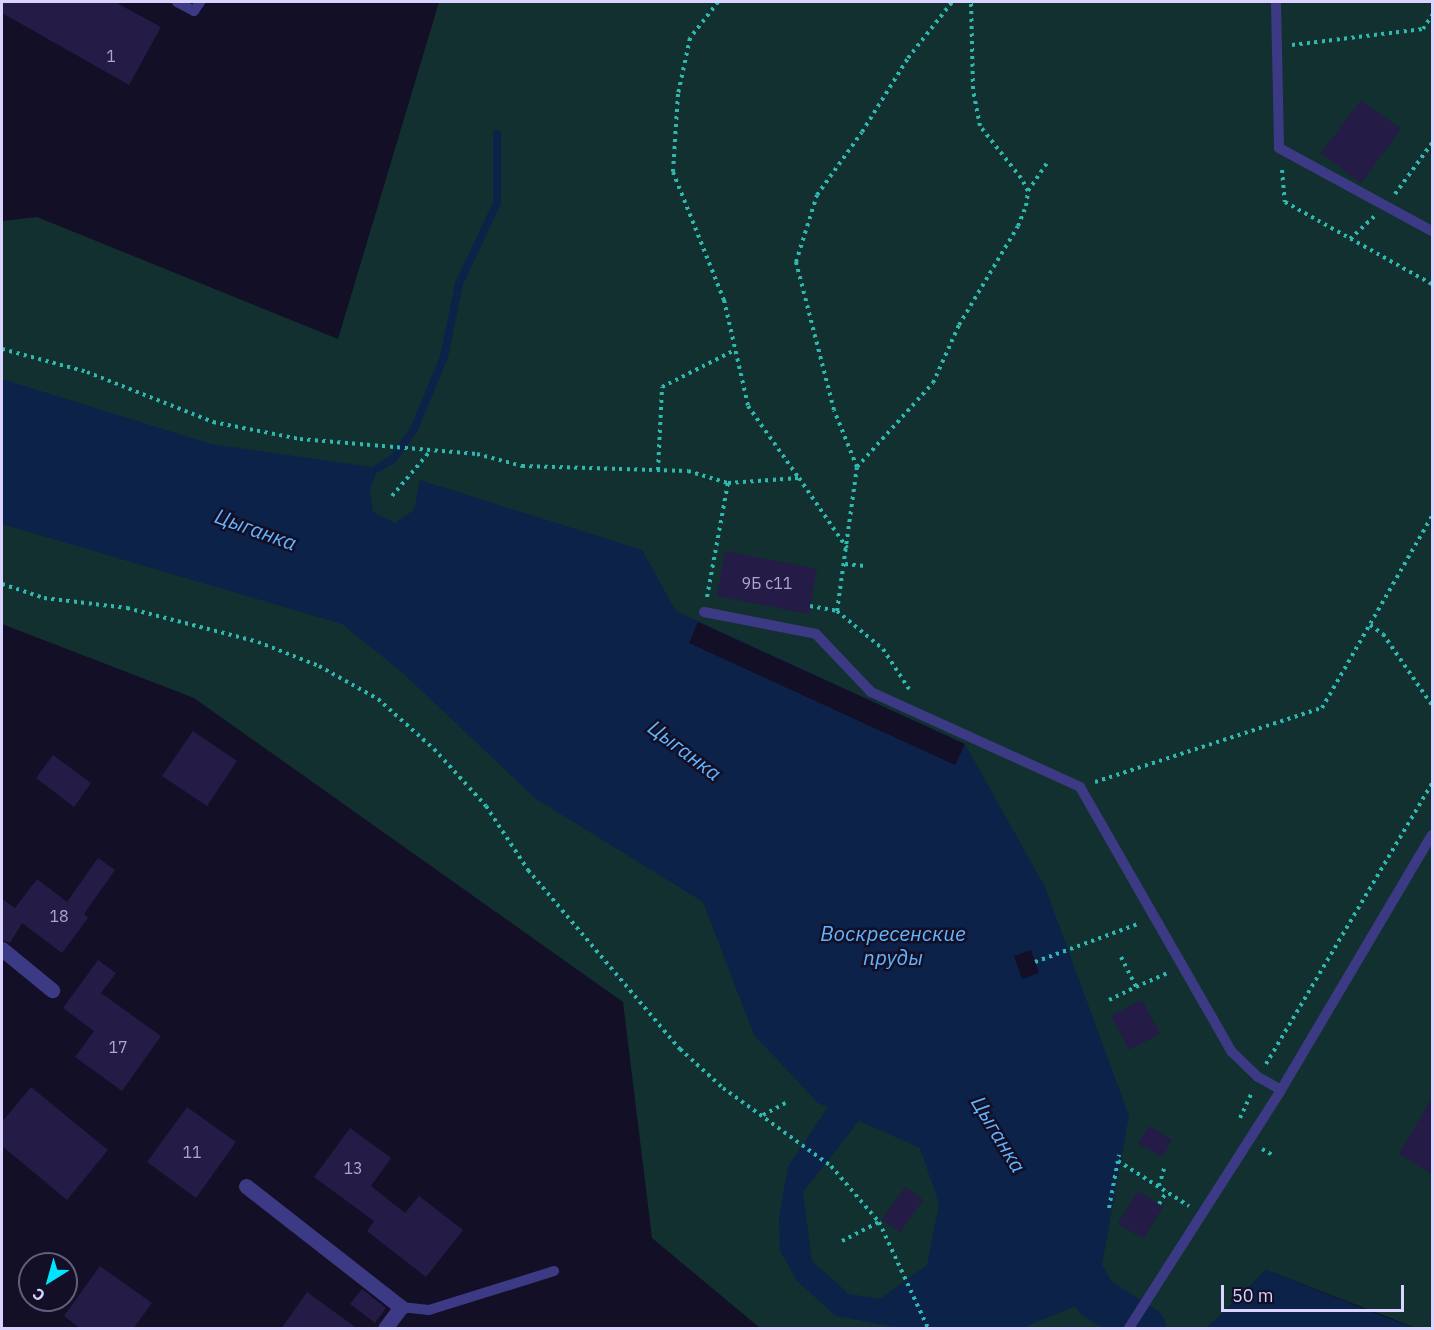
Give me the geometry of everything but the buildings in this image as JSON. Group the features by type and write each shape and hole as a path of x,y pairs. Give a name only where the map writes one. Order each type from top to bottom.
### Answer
{"street":[{"path":"2,949 52,990"},
{"path":"246,1186 401,1307 385,1329"}],"lane":[{"path":"177,2 194,11 200,2"},
{"path":"1276,2 1279,148 1432,231"},
{"path":"704,612 816,634 871,692 1080,787 1232,1052 1258,1077 1281,1090"},
{"path":"1129,1329 1281,1090 1432,834"},
{"path":"401,1307 429,1310 554,1271"}],"path":[{"path":"718,2 690,38 678,94 673,172 724,300 748,406 847,548"},
{"path":"837,611 857,467 834,410 796,262 816,195 862,132 908,58 952,2"},
{"path":"971,2 973,89 980,126 1028,191"},
{"path":"1276,46 1423,29 1432,15"},
{"path":"1279,148 1285,202 1432,284"},
{"path":"857,467 933,383 959,325 1018,226 1028,191 1047,163"},
{"path":"2,349 87,372 213,422 300,439 477,454 522,466 688,471 728,483 799,478"},
{"path":"658,470 662,387 735,350"},
{"path":"392,496 432,449"},
{"path":"704,612 728,483"},
{"path":"1080,787 1323,708 1432,516"},
{"path":"845,564 866,566"},
{"path":"2,584 44,598 159,615 258,642 319,666 378,699 434,749 486,806 528,870 680,1049 723,1088 831,1166 879,1222 928,1329"},
{"path":"810,606 837,611 883,648 926,716"},
{"path":"1370,625 1383,634 1432,705"},
{"path":"1236,1126 1258,1077 1432,783"},
{"path":"1035,962 1156,918"},
{"path":"1121,957 1136,987"},
{"path":"1109,1000 1183,965"},
{"path":"763,1115 787,1102"},
{"path":"1109,1208 1118,1158 1202,1214"},
{"path":"1159,1186 1164,1168"},
{"path":"1159,1204 1167,1191"},
{"path":"1185,1216 1196,1198"},
{"path":"842,1241 879,1222"}],"green space":[{"path":"439,2 1432,2 1432,1328 1416,1328 1266,1270 1207,1328 760,1328 652,1238 623,1002 194,698 2,624 2,221 37,217 338,339"}],"water":[{"name":"Воскресенские пруды","path":"2,379 211,444 378,468 370,489 373,512 395,523 414,510 420,480 642,550 676,611 965,744 1045,887 1129,1116 1096,1298 1022,1328 899,1328 836,1316 797,1281 780,1251 779,1218 788,1167 828,1107 818,1103 754,1035 703,902 536,799 405,675 342,624 2,524","holes":["859,1121 920,1148 939,1204 927,1265 880,1299 849,1294 812,1261 803,1192"]},
{"path":"1266,1270 1385,1317 1416,1328 1207,1328"}],"pier":[{"path":"698,622 965,744 955,765 689,643"},
{"path":"1031,950 1039,973 1022,979 1014,956"}],"waterway":[{"path":"378,468 393,459 414,429 444,357 459,284 497,203 497,134"},
{"name":"Цыганка","path":"1066,1247 1096,1298 1144,1328"}]}
